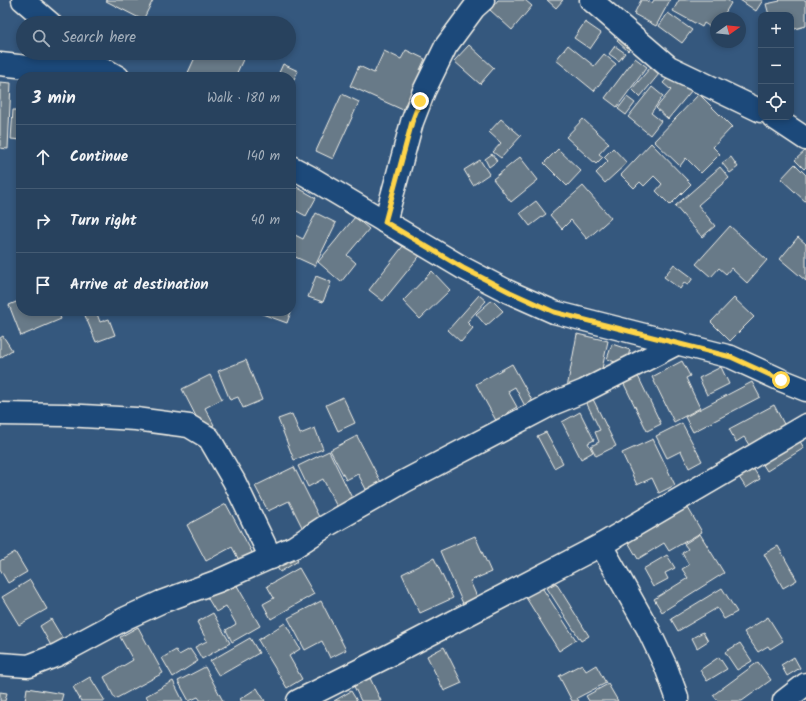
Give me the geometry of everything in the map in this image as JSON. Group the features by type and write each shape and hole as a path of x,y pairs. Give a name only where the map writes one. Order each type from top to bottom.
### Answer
{"street":[{"path":"23,0 42,16"},
{"path":"385,222 412,122 424,91 446,46 474,8 483,0"},
{"path":"590,0 669,67 758,110"},
{"path":"94,60 110,72"},
{"path":"0,64 28,67 81,66 107,72"},
{"path":"777,120 806,140"},
{"path":"296,170 463,268 554,312 731,357 806,390"},
{"path":"0,664 29,666 57,655 126,618 161,602 218,581 271,558 294,547 326,526 405,482 552,404 584,391 678,343"},
{"path":"0,414 64,415 136,419 189,426 209,438 234,481 271,558"},
{"path":"298,701 601,545 806,425"},
{"path":"601,545 648,629 666,667 677,697 677,701"},
{"path":"784,701 806,684"}],"building":[{"path":"153,0 145,16 135,16 106,1"},
{"path":"498,0 525,0 532,6 512,30 490,10"},
{"path":"547,0 563,0 556,8"},
{"path":"641,0 646,0 652,3 654,0 670,0 656,26 634,14"},
{"path":"679,0 727,0 731,3 726,12 710,12 710,27 704,23 702,27 673,11"},
{"path":"740,0 763,0 756,11"},
{"path":"779,0 806,0 806,26 794,29 794,12 768,12 766,4 780,1"},
{"path":"668,13 692,30 682,43 659,26"},
{"path":"585,22 601,33 590,49 574,38"},
{"path":"625,31 636,41 628,51 617,41"},
{"path":"469,45 494,68 480,84 454,61"},
{"path":"568,45 594,66 604,54 616,64 594,91 556,60"},
{"path":"615,46 625,53 619,61 609,54"},
{"path":"406,50 425,59 420,70 427,74 415,101 408,98 403,110 350,86 359,66 374,73 384,51 401,59"},
{"path":"635,58 647,67 617,107 605,98"},
{"path":"194,60 243,60 237,72 188,72"},
{"path":"656,61 664,68 640,97 632,89"},
{"path":"283,64 298,71 296,75 296,72 279,72"},
{"path":"672,73 692,90 668,119 656,108 671,90 663,83"},
{"path":"0,82 11,83 8,149 0,148"},
{"path":"652,87 663,96 651,113 661,121 650,135 628,117"},
{"path":"342,94 359,102 333,159 316,151"},
{"path":"699,94 732,127 713,147 720,154 701,173 686,158 680,166 654,141"},
{"path":"627,97 635,103 626,115 618,109"},
{"path":"13,110 16,110 16,140 11,139"},
{"path":"501,119 521,136 501,158 493,152 501,143 489,132"},
{"path":"583,119 609,143 599,154 603,157 596,164 566,137"},
{"path":"651,143 691,184 670,205 656,191 662,184 654,176 644,186 640,182 634,188 621,175"},
{"path":"613,148 627,163 605,183 596,173 608,161 604,157"},
{"path":"558,149 581,171 567,186 544,163"},
{"path":"806,150 806,167 804,169 795,160"},
{"path":"492,154 497,161 489,167 485,159"},
{"path":"520,157 538,180 511,202 493,179"},
{"path":"731,157 738,167 730,173 722,163"},
{"path":"480,160 489,174 473,185 464,170"},
{"path":"795,164 806,175 806,202 781,179"},
{"path":"720,167 729,178 698,205 715,226 702,237 675,206"},
{"path":"583,186 611,218 587,239 571,220 562,229 550,215"},
{"path":"296,187 316,198 306,216 296,211"},
{"path":"536,201 546,214 530,226 520,213"},
{"path":"316,213 336,223 315,266 296,257 296,236 303,239"},
{"path":"355,217 369,229 347,255 356,263 341,282 318,262"},
{"path":"730,226 767,260 747,283 731,268 726,274 719,268 711,277 696,264"},
{"path":"798,237 806,244 806,281 780,259"},
{"path":"407,241 422,253 383,301 369,290"},
{"path":"674,264 693,278 688,285 684,283 680,289 664,277"},
{"path":"432,271 450,290 420,319 403,301"},
{"path":"316,276 331,282 323,302 308,297"},
{"path":"479,295 486,301 467,322 473,328 461,342 448,330"},
{"path":"734,298 754,317 730,341 711,322"},
{"path":"492,300 503,311 486,326 476,314"},
{"path":"16,302 16,316 60,316 61,319 21,336 9,305"},
{"path":"85,316 98,316 100,322 109,319 115,335 96,342"},
{"path":"268,316 290,316 287,323"},
{"path":"577,334 608,341 600,378 586,376 582,391 567,388"},
{"path":"3,336 12,350 0,358 0,338"},
{"path":"612,344 630,350 625,366 607,359"},
{"path":"246,360 262,400 243,408 238,397 230,400 218,371"},
{"path":"682,361 690,376 686,378 700,408 674,422 652,377"},
{"path":"512,364 533,402 525,406 515,387 508,391 517,407 508,412 512,419 499,426 476,384"},
{"path":"721,367 729,384 707,395 699,378"},
{"path":"637,374 661,424 647,431 623,382"},
{"path":"210,375 222,399 205,408 214,425 203,430 182,389"},
{"path":"752,382 760,397 693,432 685,417"},
{"path":"591,395 616,446 596,456 591,446 599,442 595,432 600,430 584,398"},
{"path":"343,397 355,423 338,431 326,405"},
{"path":"774,405 785,426 749,445 744,437 736,442 729,429"},
{"path":"580,412 594,440 588,443 593,452 581,459 562,422"},
{"path":"292,414 300,434 315,428 323,449 294,460 278,419"},
{"path":"682,423 702,461 689,468 681,451 667,458 656,436"},
{"path":"546,432 563,463 554,468 537,436"},
{"path":"795,433 804,448 767,471 758,457"},
{"path":"357,436 383,486 368,493 358,474 346,480 330,450"},
{"path":"653,439 675,485 659,493 652,478 637,485 622,453"},
{"path":"329,451 354,502 338,509 323,479 308,487 298,466"},
{"path":"749,462 760,479 746,488 735,471"},
{"path":"294,467 321,521 303,529 289,501 268,511 255,486"},
{"path":"684,501 702,532 669,551 664,543 638,559 624,535"},
{"path":"226,504 254,556 241,564 232,547 206,561 187,525"},
{"path":"700,534 724,573 662,612 654,599 688,578 682,569 689,565 682,553 688,549 684,544"},
{"path":"475,536 491,572 470,581 478,599 464,606 440,551"},
{"path":"778,546 797,580 783,588 764,554"},
{"path":"291,550 298,561 280,572 273,561"},
{"path":"15,552 27,572 8,583 0,569 0,561"},
{"path":"667,555 675,568 665,573 668,579 653,587 643,569"},
{"path":"434,558 453,598 420,613 402,574"},
{"path":"299,568 314,594 271,619 263,604 274,598 267,586"},
{"path":"30,580 47,609 19,625 2,597"},
{"path":"235,582 260,626 232,642 226,630 236,624 226,606 216,612 207,597"},
{"path":"556,583 589,636 581,641 547,588"},
{"path":"541,586 576,640 559,651 525,596"},
{"path":"722,588 737,612 724,619 717,608 678,631 671,619"},
{"path":"321,601 346,650 330,658 322,641 305,650 288,618"},
{"path":"213,613 230,643 202,659 195,647 207,641 197,622"},
{"path":"768,617 783,641 770,649 768,646 758,652 744,632"},
{"path":"51,619 66,644 54,651 40,626"},
{"path":"285,623 300,649 289,656 302,679 287,688 258,640"},
{"path":"138,627 163,673 115,699 104,677 133,660 120,637"},
{"path":"703,632 708,641 697,648 692,638"},
{"path":"250,638 259,653 219,676 210,661"},
{"path":"740,643 752,661 737,670 725,652"},
{"path":"444,647 462,683 444,691 427,656"},
{"path":"190,649 198,661 173,677 162,658 176,650 179,655"},
{"path":"719,657 727,669 707,681 700,670"},
{"path":"794,657 800,668 787,676 781,665"},
{"path":"758,662 771,680 742,701 718,701 713,695"},
{"path":"582,664 586,671 596,665 606,683 577,698 579,701 572,701 559,676"},
{"path":"205,667 223,701 212,701 211,699 208,701 201,701 198,697 189,701 178,681"},
{"path":"369,676 381,701 361,701 353,684"},
{"path":"90,677 105,701 81,701 73,687"},
{"path":"173,681 183,701 149,701 146,696"},
{"path":"608,684 618,701 589,701 586,696"},
{"path":"27,688 63,694 61,701 25,701"},
{"path":"257,688 265,701 241,701 240,699"},
{"path":"351,691 357,701 334,701"},
{"path":"0,692 7,693 5,701 0,701"}],"route":[{"path":"420,101 412,122 385,222 463,268 554,312 731,357 781,380"}]}
